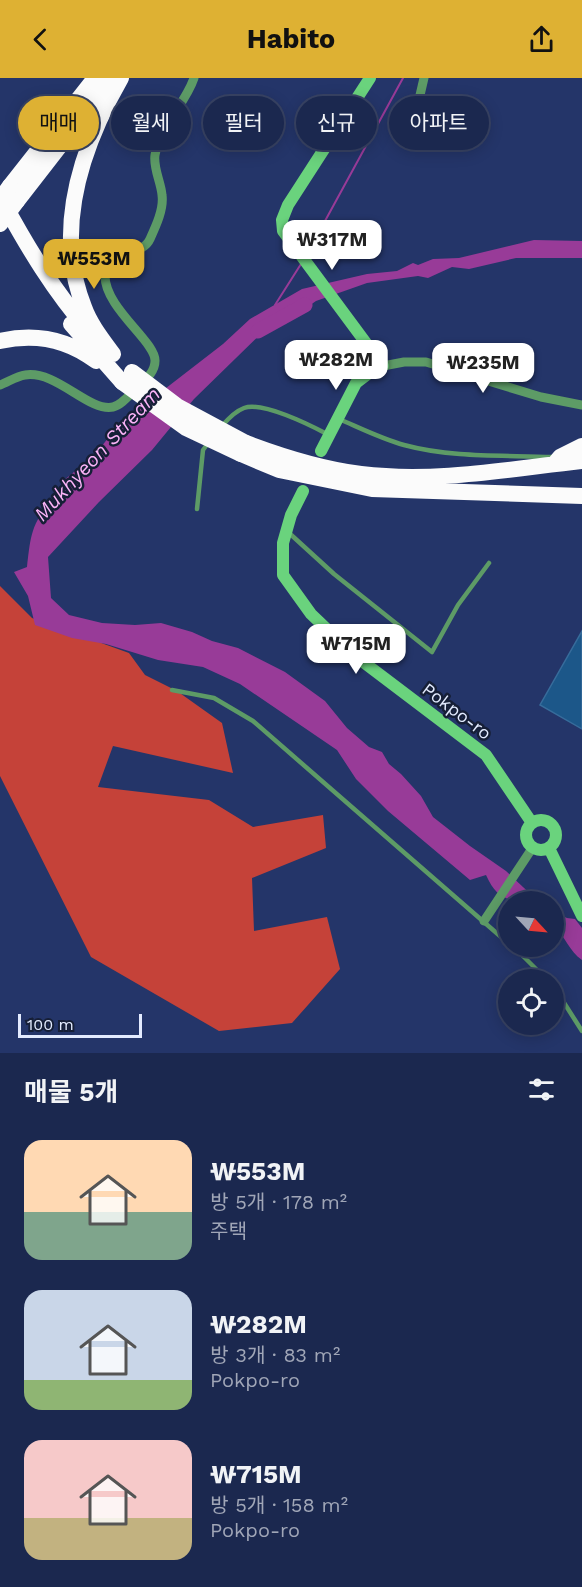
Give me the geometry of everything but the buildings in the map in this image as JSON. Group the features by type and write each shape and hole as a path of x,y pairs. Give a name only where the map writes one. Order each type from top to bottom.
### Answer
{"highway":[{"path":"7,195 113,78"},
{"path":"121,78 90,141 77,186 72,231 73,265 84,307 94,328 127,377"},
{"path":"91,82 7,195 0,221 25,262 93,351 186,428 243,448 362,474 422,478 556,461 582,460"},
{"path":"7,195 29,248 58,294 95,338 113,354"},
{"path":"0,341 31,337 60,342 127,377"},
{"path":"556,461 582,446"},
{"path":"243,448 279,470 372,489 582,496"}],"main road":[{"path":"321,451 356,383 373,370 383,366 281,226 288,205 370,78"},
{"name":"Pokpo-ro","path":"303,491 291,514 286,530 283,543 283,575 311,614 354,655 486,755 532,823"},
{"path":"544,820 553,826 556,838 549,848 538,850 533,848 526,838 526,832 532,823 544,820"},
{"path":"549,848 582,916"}],"street":[{"path":"0,385 24,375 40,375 103,407 115,407 150,375 155,361 153,351 121,314 108,291 105,277 106,267 111,260 145,247 150,241 163,204 154,156 161,135 174,111 190,89 194,78"},
{"path":"420,96 424,78"},
{"path":"383,366 404,362 426,362 512,389 582,405"},
{"path":"484,921 533,848"}],"lane":[{"path":"197,509 204,450 226,421 244,408 258,407 308,424 330,436"},
{"path":"339,419 380,437 417,448 451,454 556,461"},
{"path":"286,530 334,574 432,652 458,605 489,563"},
{"path":"172,690 214,698 253,721 498,934"},
{"path":"524,957 536,969"},
{"path":"564,1003 582,1031"}],"shaded area":[{"path":"0,586 32,618 129,653 145,675 177,691 222,723 233,773 113,746 98,787 209,800 253,827 323,815 326,848 252,878 254,931 327,917 340,969 292,1023 219,1031 91,957 0,776"}],"water":[{"path":"534,240 582,241 582,258 516,258 469,269 452,267 428,278 418,276 367,283 277,318 194,399 152,450 48,557 51,598 69,615 102,623 135,625 161,623 238,648 285,672 325,701 347,728 369,747 382,752 389,764 421,796 433,817 506,871 527,891 498,892 486,875 470,880 388,811 356,779 337,750 240,684 203,667 158,660 106,644 72,638 35,625 28,596 14,572 27,567 36,522 47,508 55,503 63,481 96,454 117,426 223,344 250,319 302,289 367,274 397,271 413,263 418,265 433,259 459,258"},
{"path":"564,917 575,919 582,928 582,960 564,938"}],"waterway":[{"path":"307,254 403,78"},
{"path":"275,305 301,264"},
{"name":"Mukhyeon Stream","path":"258,331 305,305"}]}
